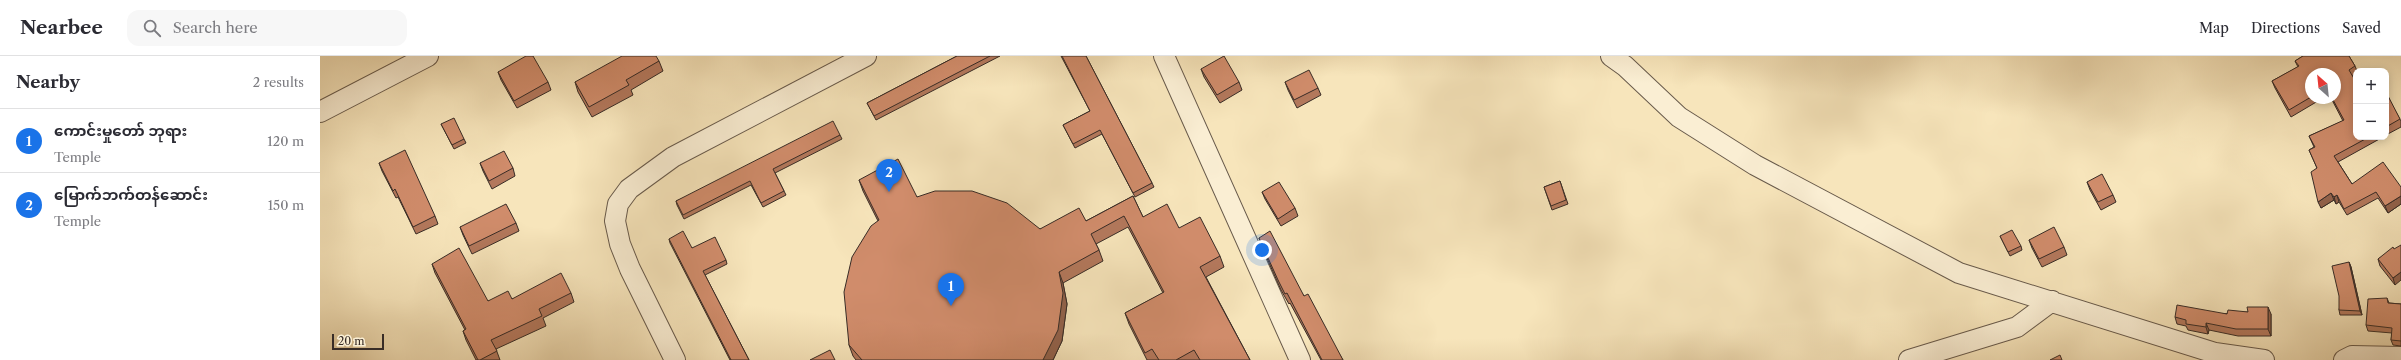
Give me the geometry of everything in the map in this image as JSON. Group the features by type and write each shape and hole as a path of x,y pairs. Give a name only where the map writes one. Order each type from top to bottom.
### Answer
{"street":[{"path":"320,112 428,56"},
{"path":"675,360 630,269 620,244 615,221 618,204 629,189 673,157 866,56"},
{"path":"1164,56 1300,360"},
{"path":"1611,56 1626,66 1680,117 1755,165 1960,273 2215,353 2264,360"},
{"path":"1909,360 2017,327 2052,301"},
{"path":"2344,360 2352,356 2401,357"}],"building":[{"path":"526,56 533,56 548,82 514,101 498,72"},
{"path":"622,56 656,56 659,61 626,80 629,85 589,107 575,82"},
{"path":"957,56 990,56 874,116 867,103"},
{"path":"1062,56 1086,56 1152,183 1133,193 1100,130 1073,144 1063,125 1090,111"},
{"path":"1224,56 1239,82 1217,95 1201,69"},
{"path":"2303,56 2349,56 2355,66 2349,70 2353,77 2353,140 2363,140 2334,156 2352,184 2383,162 2401,187 2401,196 2385,206 2376,192 2344,209 2337,195 2334,197 2331,193 2318,202 2311,172 2317,168 2309,150 2315,147 2309,136 2344,120 2335,104 2341,104 2341,68 2305,68 2305,101 2289,110 2272,81 2299,66 2295,61"},
{"path":"1309,70 1318,88 1294,100 1285,82"},
{"path":"2389,98 2400,119 2389,125"},
{"path":"454,118 464,139 452,145 441,124"},
{"path":"833,121 840,135 773,169 784,191 761,203 750,181 683,215 676,201"},
{"path":"405,150 435,216 413,227 395,189 393,191 379,163"},
{"path":"504,151 513,168 489,181 480,163"},
{"path":"898,159 917,197 935,191 972,191 1007,203 1040,229 1079,208 1086,221 1133,196 1143,217 1167,204 1179,228 1200,217 1220,256 1200,267 1250,360 1200,360 1194,350 1176,360 1159,360 1152,349 1145,353 1125,313 1164,292 1124,216 1091,234 1099,250 1059,272 1063,293 1058,330 1043,360 862,360 849,345 844,292 852,257 871,226 879,220 859,180"},
{"path":"2102,174 2113,195 2098,202 2087,182"},
{"path":"1560,181 1566,200 1551,206 1544,187"},
{"path":"1279,182 1295,208 1278,219 1262,192"},
{"path":"506,204 516,223 469,246 460,227"},
{"path":"2054,227 2064,247 2039,259 2029,240"},
{"path":"2012,230 2021,246 2008,252 2000,236"},
{"path":"683,231 692,248 715,237 726,260 703,271 749,360 731,360 669,239"},
{"path":"1270,231 1304,296 1308,294 1343,360 1322,360 1287,293 1285,294 1259,238"},
{"path":"2401,245 2401,272 2393,278 2378,259 2393,247 2394,249"},
{"path":"459,248 488,301 508,291 512,299 561,273 571,293 539,309 542,316 491,340 497,351 478,360 463,331 466,329 432,264"},
{"path":"2349,262 2360,311 2339,310 2339,296 2332,266"},
{"path":"2387,298 2388,303 2401,304 2401,341 2391,340 2392,328 2366,325 2368,299"},
{"path":"2177,305 2227,314 2228,310 2248,312 2247,307 2268,307 2268,329 2236,329 2206,323 2206,327 2186,324 2186,320 2175,317"},
{"path":"830,350 835,360 810,360"},
{"path":"2060,355 2062,360 2050,360"}],"place":[{"name":"မြောက်ဘက်တန်ဆောင်း","path":"889,192"},
{"name":"ကောင်းမှုတော် ဘုရား","path":"951,306"}]}
